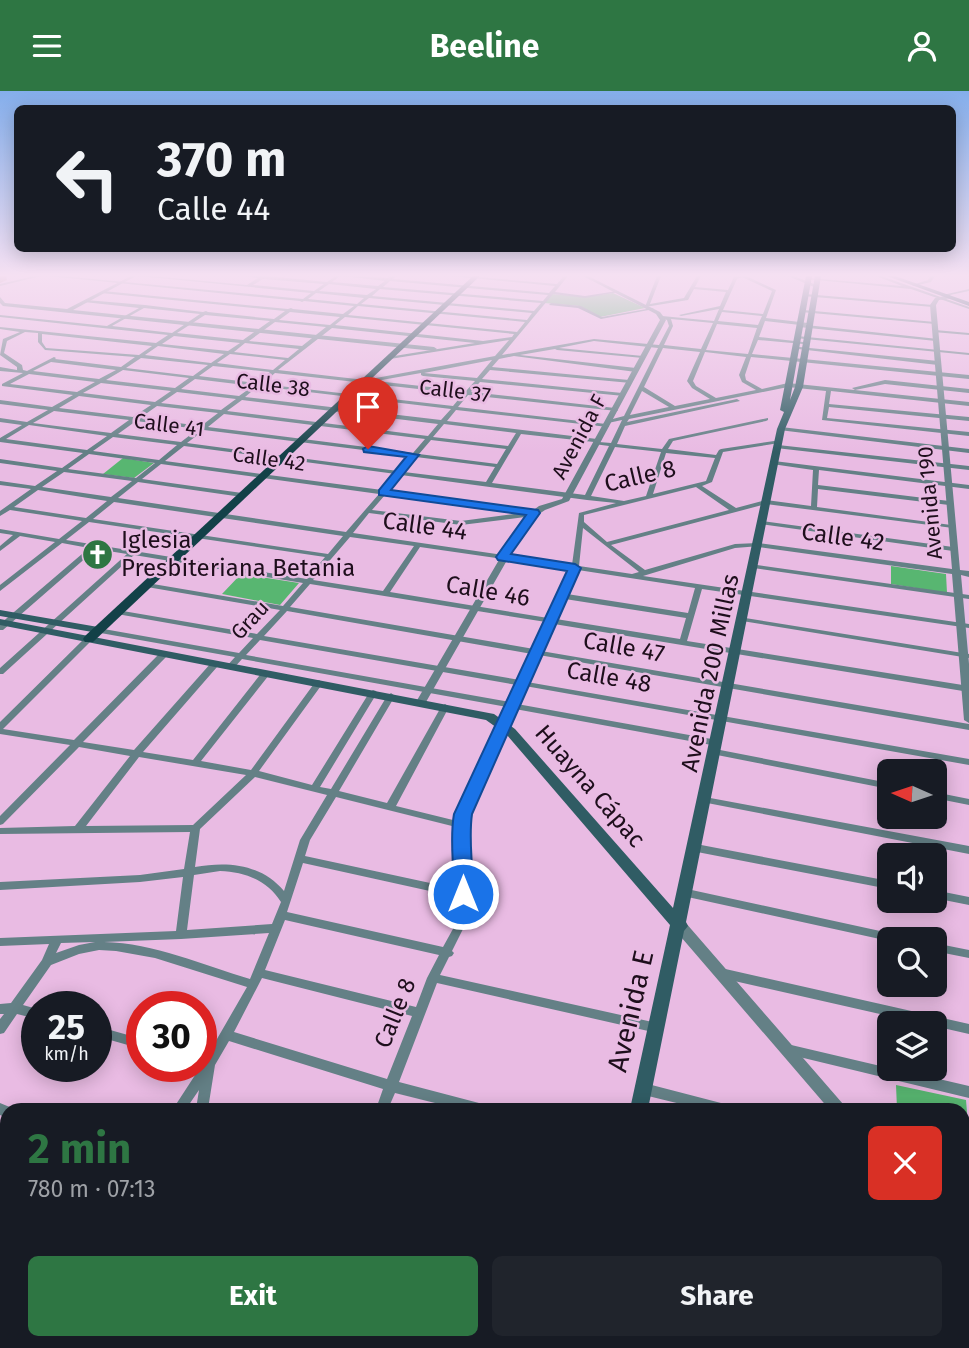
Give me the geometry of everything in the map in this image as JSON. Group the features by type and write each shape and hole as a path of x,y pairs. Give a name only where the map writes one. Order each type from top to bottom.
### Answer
{"main road":[{"path":"93,635 414,335"},
{"name":"Avenida 200 Millas","path":"792,387 796,342 803,335"},
{"name":"Avenida 200 Millas","path":"680,926 781,429 805,335"},
{"name":"Huayna Cápac","path":"4,621 93,635 163,655 214,665 391,696 423,697 445,707 480,714 503,725 680,926"},
{"name":"Avenida E","path":"640,1103 680,926"}],"street":[{"path":"40,335 45,349 139,356 615,410"},
{"path":"66,335 288,359"},
{"path":"1,386 93,335"},
{"path":"0,440 121,369 173,335"},
{"path":"180,335 303,348"},
{"path":"0,514 256,335"},
{"path":"295,335 435,349"},
{"path":"0,589 320,335"},
{"path":"411,335 481,342"},
{"path":"390,358 515,335"},
{"name":"Grau","path":"230,667 329,557 515,335"},
{"name":"Avenida F","path":"534,513 563,503 654,335"},
{"path":"587,498 666,335"},
{"path":"710,335 690,381 694,387 714,399"},
{"path":"757,335 742,379 760,390"},
{"path":"796,342 803,335"},
{"path":"796,342 803,335"},
{"path":"363,382 594,340 793,360 804,335"},
{"path":"817,335 939,374 969,377"},
{"path":"821,335 938,363"},
{"path":"830,335 969,354"},
{"name":"Avenida 190","path":"935,335 957,596 965,626 969,720"},
{"path":"1,386 20,371 20,366 1,353 3,338"},
{"path":"756,338 796,342"},
{"path":"544,348 643,357"},
{"path":"500,356 636,370"},
{"name":"Calle 37","path":"49,360 607,424 673,407 760,390 792,387"},
{"path":"488,368 629,382"},
{"name":"Calle 38","path":"0,369 718,457"},
{"path":"410,372 622,395"},
{"path":"846,391 883,382 969,391"},
{"path":"104,398 125,385"},
{"path":"1,386 510,448"},
{"path":"622,425 792,387 969,404"},
{"path":"641,389 673,407"},
{"path":"829,389 824,419 969,435"},
{"path":"0,402 499,466"},
{"path":"827,405 969,419"},
{"path":"649,497 668,443 681,437 766,419"},
{"name":"Calle 41","path":"0,421 626,503"},
{"path":"781,429 969,451"},
{"path":"488,484 519,432"},
{"name":"Calle 42","path":"0,440 534,513"},
{"path":"718,457 721,451 778,444 969,468"},
{"name":"Calle 8","path":"384,1103 433,978 459,927 465,870 459,840 460,825 575,568 581,514 698,486 712,479 718,457"},
{"path":"0,461 243,495"},
{"path":"774,463 969,487"},
{"path":"814,507 816,468"},
{"path":"895,478 895,496"},
{"name":"Calle 44","path":"0,483 965,626"},
{"path":"698,486 733,509"},
{"path":"815,487 949,503"},
{"path":"606,544 766,502 951,527"},
{"path":"9,508 329,557"},
{"path":"368,511 461,523 489,522 534,513"},
{"path":"423,697 503,557 534,513"},
{"path":"580,522 644,573"},
{"path":"762,523 953,549"},
{"name":"Calle 46","path":"0,531 967,688"},
{"path":"0,549 19,534"},
{"path":"386,593 418,545"},
{"name":"Calle 42","path":"633,577 734,546 758,545 969,574"},
{"path":"4,621 94,547"},
{"path":"0,672 132,553"},
{"path":"753,566 969,597"},
{"name":"Calle 47","path":"147,585 969,727"},
{"path":"683,642 699,587"},
{"path":"563,596 690,616"},
{"name":"Calle 48","path":"117,612 969,762"},
{"path":"742,619 966,655"},
{"path":"0,729 93,635"},
{"name":"Huayna Cápac","path":"93,635 240,657 423,697 512,706 716,747 877,783"},
{"path":"0,822 163,655"},
{"path":"78,829 138,752 214,665"},
{"path":"196,762 266,673"},
{"path":"181,935 195,828 253,773 318,683"},
{"path":"315,788 373,693"},
{"path":"217,1047 227,1035 257,979 282,915 304,840 391,696"},
{"path":"390,807 445,707"},
{"path":"0,729 253,773 460,825"},
{"path":"947,798 969,802"},
{"path":"705,800 969,850"},
{"path":"0,831 195,828"},
{"path":"696,848 877,883"},
{"path":"299,858 463,894"},
{"path":"0,886 163,877 211,867 242,869 272,884 286,902"},
{"path":"687,893 877,934"},
{"path":"947,897 969,901"},
{"path":"282,915 448,953"},
{"name":"Huayna Cápac","path":"680,926 833,1103"},
{"path":"0,942 181,935 277,928"},
{"path":"0,1029 47,962 57,939"},
{"path":"47,962 82,948 102,946 419,1013"},
{"path":"947,950 969,954"},
{"path":"722,973 969,1029"},
{"path":"433,978 657,1028"},
{"path":"0,1009 21,1010"},
{"path":"227,1035 391,1086 456,1103"},
{"path":"786,1048 969,1093"},
{"path":"182,1103 194,1082"},
{"path":"202,1103 204,1082"},
{"path":"644,1089 698,1103"}],"green space":[{"path":"123,458 154,463 134,478 103,474"},
{"path":"891,566 946,574 947,593 891,584"},
{"path":"241,574 299,583 280,605 222,594"},
{"path":"896,1085 966,1100 966,1103 897,1103"}],"place":[{"name":"Iglesia Presbiteriana Betania","path":"98,554"}],"route":[{"path":"368,449 413,455 383,492 534,513 529,516 503,557 575,568 463,814 459,840 465,870 463,894"}]}
